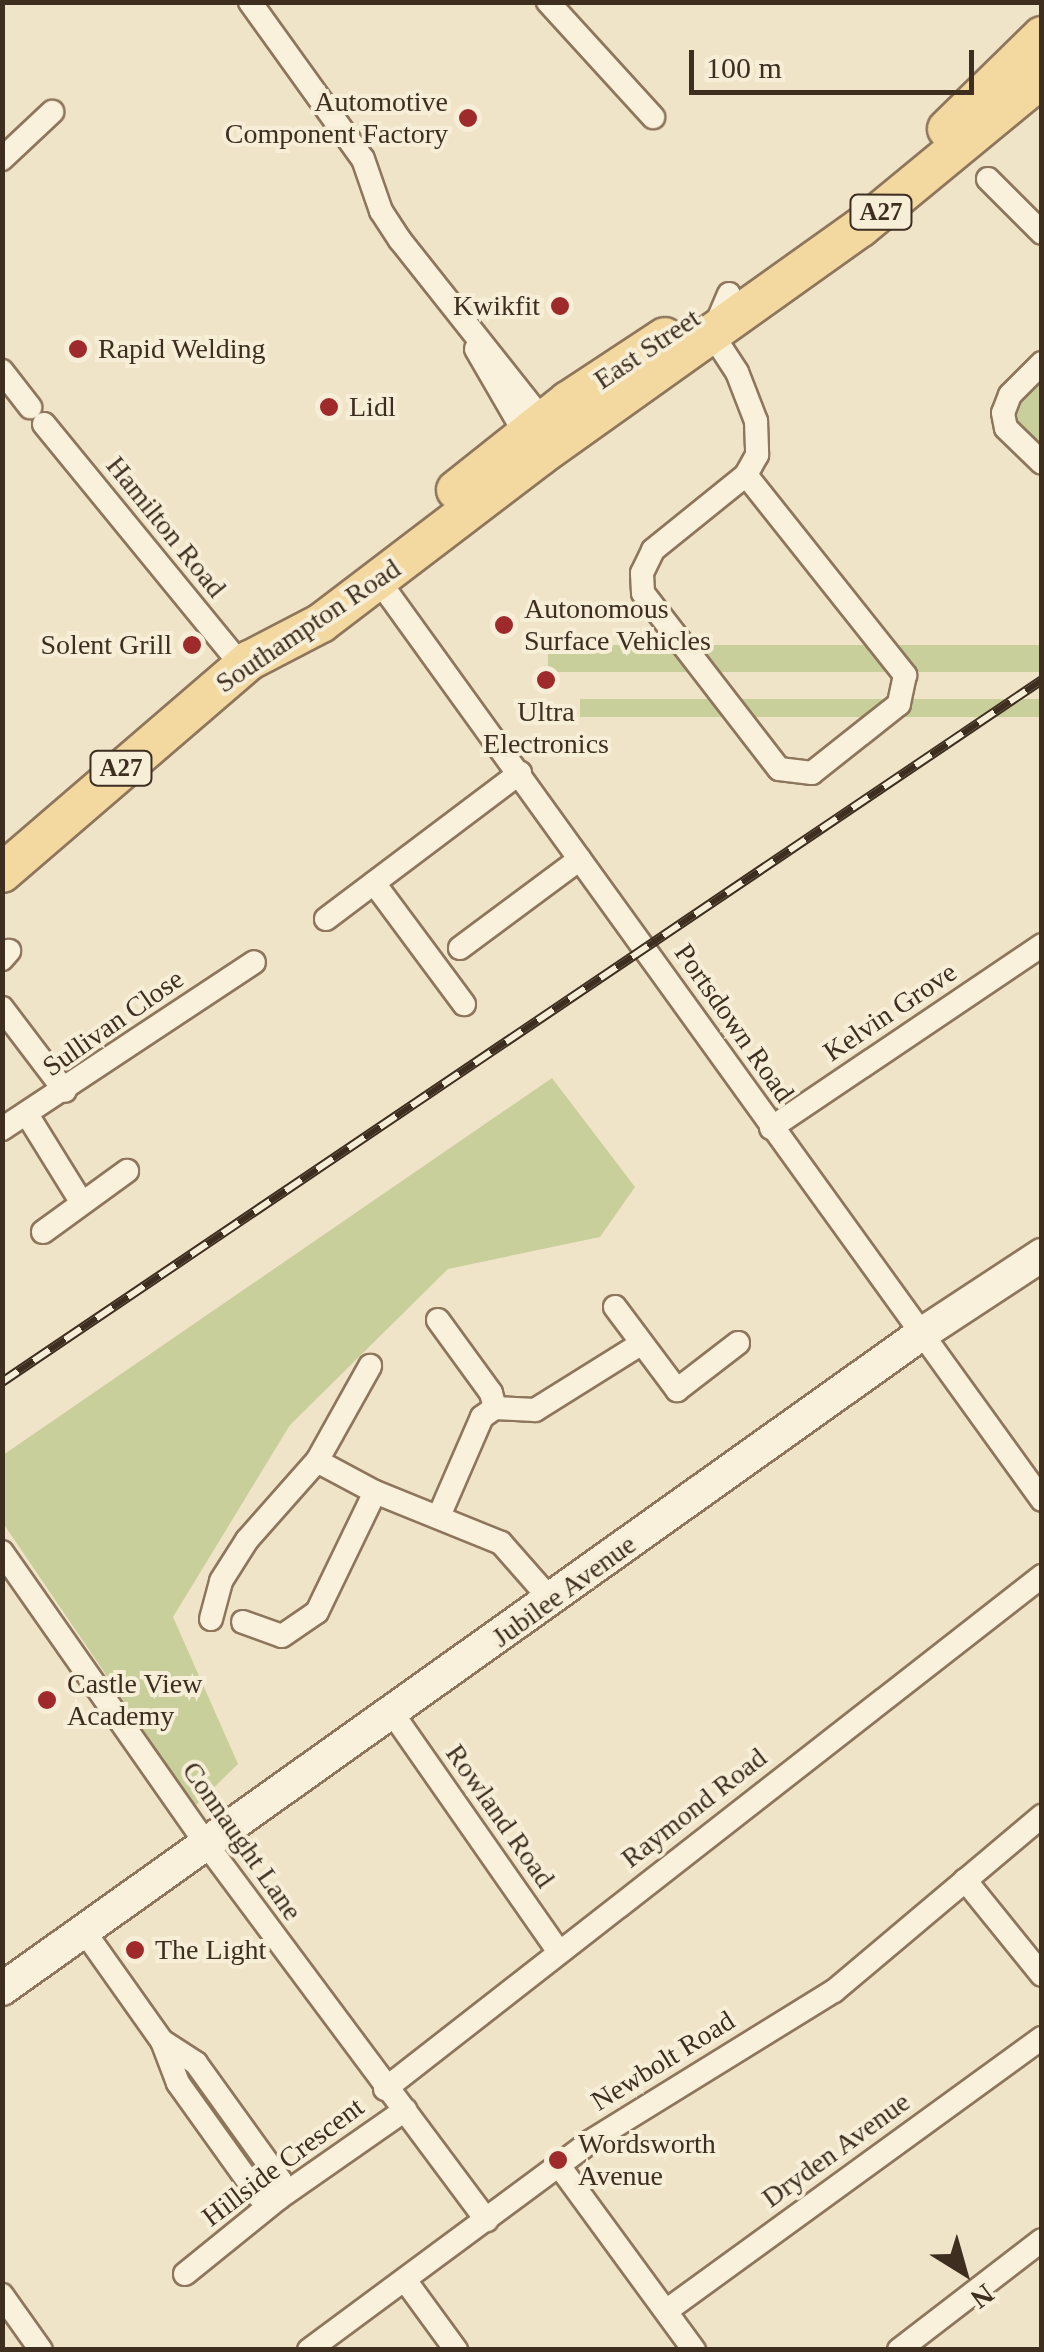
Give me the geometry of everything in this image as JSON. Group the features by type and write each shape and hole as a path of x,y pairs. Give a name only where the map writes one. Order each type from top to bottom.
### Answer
{"main road":[{"name":"East Street","path":"246,664 272,634 542,440 728,294 895,176 1042,36"},
{"name":"East Street","path":"434,537 542,440 712,334 891,204 1042,78"},
{"name":"Southampton Road","path":"2,873 246,664 296,640 434,537"}],"street":[{"path":"250,2 353,144 381,211 542,440"},
{"path":"548,2 653,118"},
{"path":"2,159 52,112"},
{"path":"988,179 1042,233"},
{"path":"728,294 712,334 737,372 756,421 757,455 746,475 653,550 642,573 643,593 779,769 812,773 899,704 905,675 746,475"},
{"path":"1042,364 1010,394 1003,414 1006,428 1042,463"},
{"name":"Hamilton Road","path":"2,371 246,664"},
{"name":"Portsdown Road","path":"379,581 1042,1500"},
{"path":"326,918 520,773"},
{"path":"460,948 580,859"},
{"path":"374,883 464,1004"},
{"name":"Kelvin Grove","path":"772,1128 1042,945"},
{"name":"Sullivan Close","path":"2,1128 28,1116 254,962"},
{"path":"2,1008 65,1091"},
{"path":"28,1116 82,1204"},
{"path":"43,1232 127,1171"},
{"name":"Jubilee Avenue","path":"2,1988 920,1335 1042,1256"},
{"path":"615,1307 639,1345 676,1390 738,1342"},
{"path":"438,1320 491,1394 494,1408"},
{"path":"439,1516 482,1418 494,1408 535,1410 639,1345"},
{"path":"211,1619 221,1581 247,1540 317,1461 370,1366"},
{"path":"317,1461 375,1492 510,1549 552,1600"},
{"path":"242,1622 282,1636 317,1612 375,1492"},
{"name":"Connaught Lane","path":"2,1552 204,1841 385,2089 405,2110"},
{"name":"Raymond Road","path":"385,2089 1042,1576"},
{"name":"Rowland Road","path":"392,1714 558,1952"},
{"name":"Newbolt Road","path":"309,2350 560,2167 834,1990 1042,1816"},
{"path":"965,1880 1042,1974"},
{"path":"84,1931 162,2041 196,2063 280,2180 279,2198"},
{"name":"Dryden Avenue","path":"666,2311 1042,2038"},
{"name":"Hillside Crescent","path":"185,2274 279,2198 405,2110 486,2220"},
{"path":"560,2167 694,2350"},
{"path":"899,2350 1042,2240"},
{"path":"406,2280 456,2350"},
{"path":"2,2295 41,2350"}],"green space":[{"path":"1041,372 1041,453 1015,426 1014,405"},
{"path":"548,645 1041,645 1041,672 548,672"},
{"path":"580,699 1041,699 1041,717 580,717"},
{"path":"552,1078 635,1187 600,1237 448,1269 290,1425 173,1617 238,1764 195,1806 3,1523 3,1455"}],"railway":[{"path":"2,1382 1042,680"}],"place":[{"name":"Automotive Component Factory","path":"468,118"},
{"name":"Kwikfit","path":"560,306"},
{"name":"Rapid Welding","path":"78,349"},
{"name":"Lidl","path":"329,407"},
{"name":"Autonomous Surface Vehicles","path":"504,625"},
{"name":"Solent Grill","path":"192,645"},
{"name":"Ultra Electronics","path":"546,680"},
{"name":"Castle View Academy","path":"47,1700"},
{"name":"The Light","path":"135,1950"},
{"name":"Wordsworth Avenue","path":"558,2160"}]}
